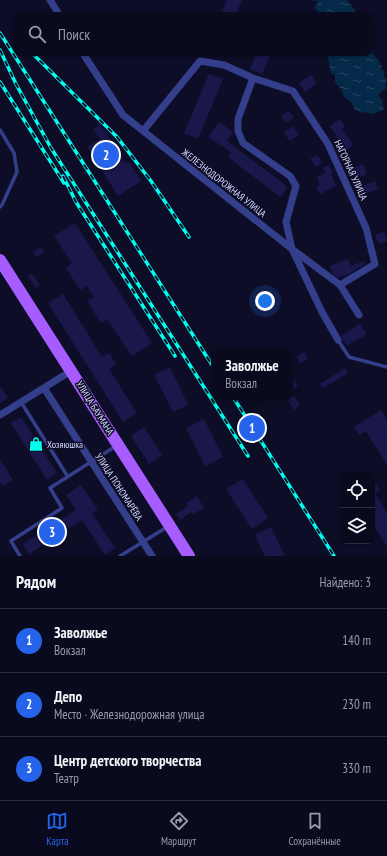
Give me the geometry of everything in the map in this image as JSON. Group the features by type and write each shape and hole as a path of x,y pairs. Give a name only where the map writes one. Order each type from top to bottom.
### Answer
{"main road":[{"name":"УЛИЦА БАУМАНА","path":"0,260 189,556"}],"street":[{"path":"50,0 58,12"},
{"name":"ЖЕЛЕЗНОДОРОЖНАЯ УЛИЦА","path":"85,56 123,115 292,249 322,312 338,340"},
{"path":"143,131 200,61 224,65 253,78 238,119 238,132 243,143 290,176 296,186 286,222 292,249 340,285 359,315"},
{"name":"НАГОРНАЯ УЛИЦА","path":"253,78 293,91 328,144 366,228 375,264 340,285"},
{"path":"0,415 71,371"},
{"name":"УЛИЦА ПОНОМАРЁВА","path":"44,388 152,556"}],"lane":[{"path":"0,130 14,153 17,172 0,207"},
{"path":"338,340 349,357 387,367"},
{"path":"21,402 68,477"},
{"path":"20,556 11,541 62,508 50,488 118,445"},
{"path":"120,556 169,525"}],"water":[{"path":"307,0 347,0 355,12 318,12 315,8 318,1"},
{"path":"328,56 374,56 377,59 379,58 378,60 382,67 380,68 384,71 384,78 387,78 385,85 387,88 379,93 379,96 383,101 383,110 373,114 355,110 351,102 344,97 341,89 335,82 335,75 331,73"}],"building":[{"path":"227,0 242,0 237,12 222,12"},
{"path":"255,56 270,56 262,74 250,69"},
{"path":"209,74 223,79 198,139 184,133"},
{"path":"311,75 317,83 305,92 299,83"},
{"path":"289,111 294,118 286,123 281,116"},
{"path":"340,119 345,127 342,129 353,145 346,150 330,126"},
{"path":"219,122 233,132 227,141 284,184 287,189 280,197 228,157 231,152 208,137"},
{"path":"101,125 126,164 129,162 141,181 118,196 87,147 100,139 93,129"},
{"path":"293,126 299,134 290,141 284,133"},
{"path":"317,155 322,163 316,167 310,159"},
{"path":"363,164 367,174 355,179 351,169"},
{"path":"329,165 333,173 331,174 336,186 320,194 316,187 320,185 317,177 326,173 323,168"},
{"path":"375,181 378,189 365,194 362,186"},
{"path":"75,223 152,343 132,356 107,319 101,323 87,301 94,297 87,286 80,290 66,268 72,263 54,236"},
{"path":"384,232 387,241 379,244 375,235"},
{"path":"41,247 44,252 36,257 33,252"},
{"path":"348,259 351,266 364,261 365,264 349,274 338,278 332,273 330,266"},
{"path":"32,274 40,285 36,288 28,277"},
{"path":"63,294 102,357 109,353 116,364 109,369 137,413 123,422 48,303"},
{"path":"360,324 367,334 347,346 341,336"},
{"path":"304,352 308,359 300,363 296,356"},
{"path":"170,367 188,405 173,412 154,375"},
{"path":"345,368 348,373 323,388 320,384"},
{"path":"293,378 298,386 293,390"},
{"path":"0,386 8,398 0,403"},
{"path":"293,394 300,405 294,410 288,400 293,400"},
{"path":"381,410 387,420 387,465 366,431 359,435 354,427"},
{"path":"21,417 57,473 47,480 11,423"},
{"path":"204,419 223,457 205,466 186,428"},
{"path":"144,427 162,455 149,464 131,436"},
{"path":"0,459 13,480 3,486 0,482"},
{"path":"243,479 268,518 252,529 226,489"},
{"path":"375,482 380,490 375,493"},
{"path":"81,485 98,510 92,513 115,548 105,555 82,520 29,554 23,544 76,510 66,495"},
{"path":"375,493 387,513 387,547 375,528"},
{"path":"197,496 204,508 193,514 191,512 180,520 176,514 188,506 186,503"},
{"path":"271,527 285,556 265,556 255,535"}],"railway":[{"path":"0,33 12,52"},
{"path":"0,50 16,84 51,148 211,398"},
{"path":"15,56 211,363"},
{"path":"35,56 117,137 151,181 189,237"},
{"path":"0,82 64,183"},
{"path":"63,176 76,202 175,356"},
{"path":"212,400 248,456"},
{"path":"235,400 334,556"}],"place":[{"name":"Депо","path":"106,155"},
{"name":"Заволжье","path":"252,428"},
{"name":"Хозяюшка","path":"36,444"},
{"name":"Центр детского творчества","path":"52,532"}]}
